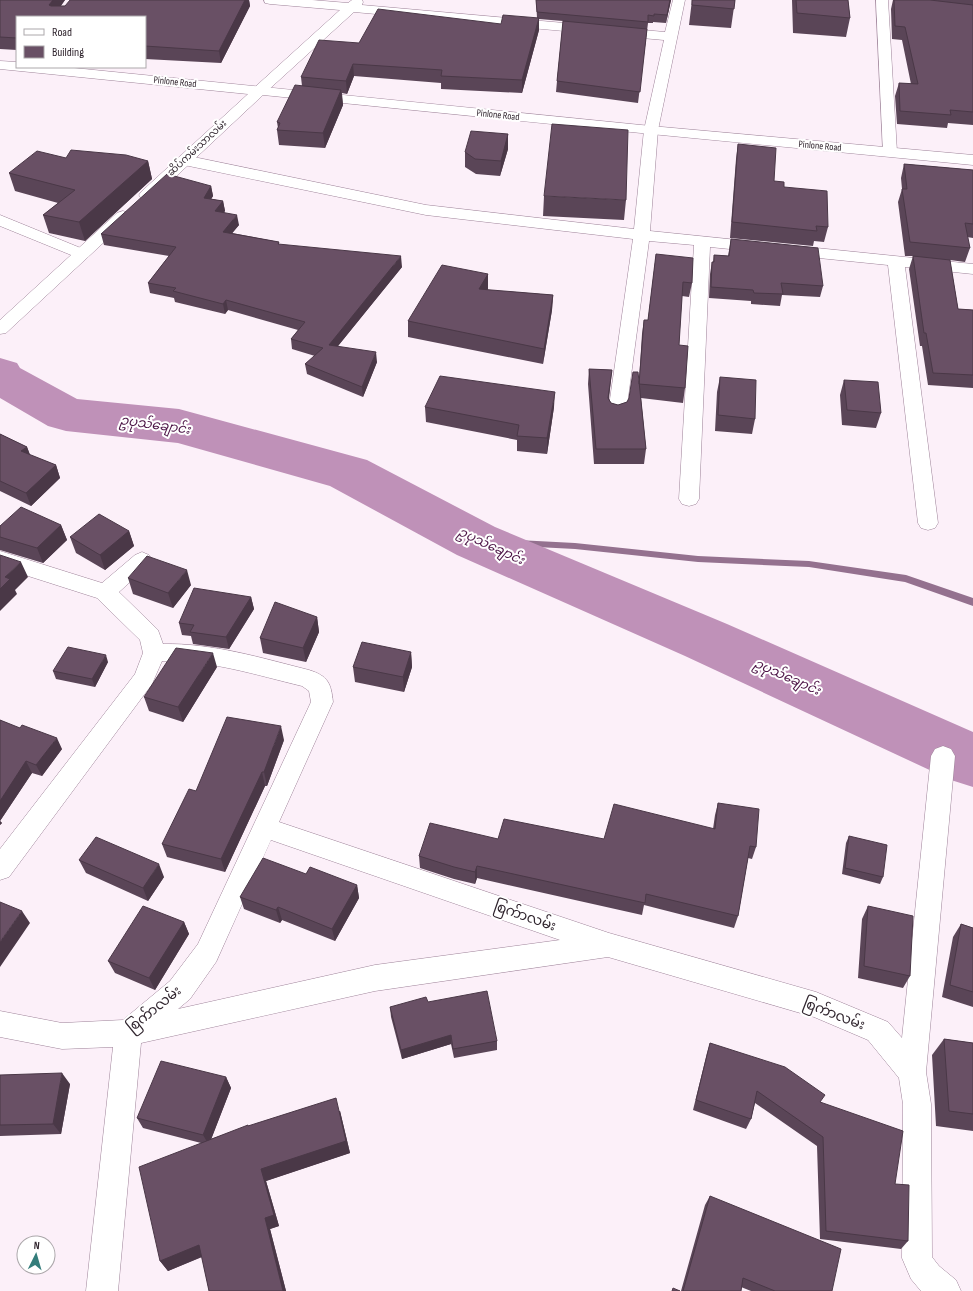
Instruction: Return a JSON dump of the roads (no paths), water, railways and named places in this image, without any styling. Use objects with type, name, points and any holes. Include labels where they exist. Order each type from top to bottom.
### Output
[{"type":"street","points":[[270,0],[355,4],[671,37]]},
{"type":"street","points":[[617,413],[642,235],[651,130],[679,0]]},
{"type":"street","points":[[890,152],[882,1],[897,3]]},
{"type":"street","name":"ဆိပ်ကမ်းသာလမ်း","points":[[0,329],[355,4]]},
{"type":"street","points":[[0,65],[16,66]]},
{"type":"street","name":"Pinlone Road","points":[[32,68],[651,130],[973,160]]},
{"type":"street","points":[[184,160],[426,210],[642,235],[973,269]]},
{"type":"street","points":[[0,220],[82,254]]},
{"type":"street","points":[[688,499],[702,241]]},
{"type":"street","points":[[896,261],[928,523]]},
{"type":"street","points":[[0,559],[105,592],[150,636],[154,653],[144,678],[0,869]]},
{"type":"street","points":[[105,592],[142,560]]},
{"type":"street","points":[[154,653],[174,652],[203,654],[309,679],[320,687],[322,702],[264,827]]},
{"type":"street","points":[[944,756],[912,1072],[917,1104],[918,1258],[920,1268],[927,1277],[945,1291]]},
{"type":"street","name":"စြက်ာလမ်း","points":[[0,1024],[62,1036],[128,1033],[180,990],[207,953],[264,827],[609,945],[823,1008],[878,1031],[912,1072]]},
{"type":"street","points":[[102,1291],[128,1033],[375,978],[609,945]]},
{"type":"waterway","name":"ဥပုသ်ချောင်း","points":[[0,374],[3,379],[66,414],[179,426],[348,473],[476,541],[706,640],[973,761]]},
{"type":"waterway","points":[[476,541],[575,546],[698,559],[809,564],[906,579],[973,602]]}]
